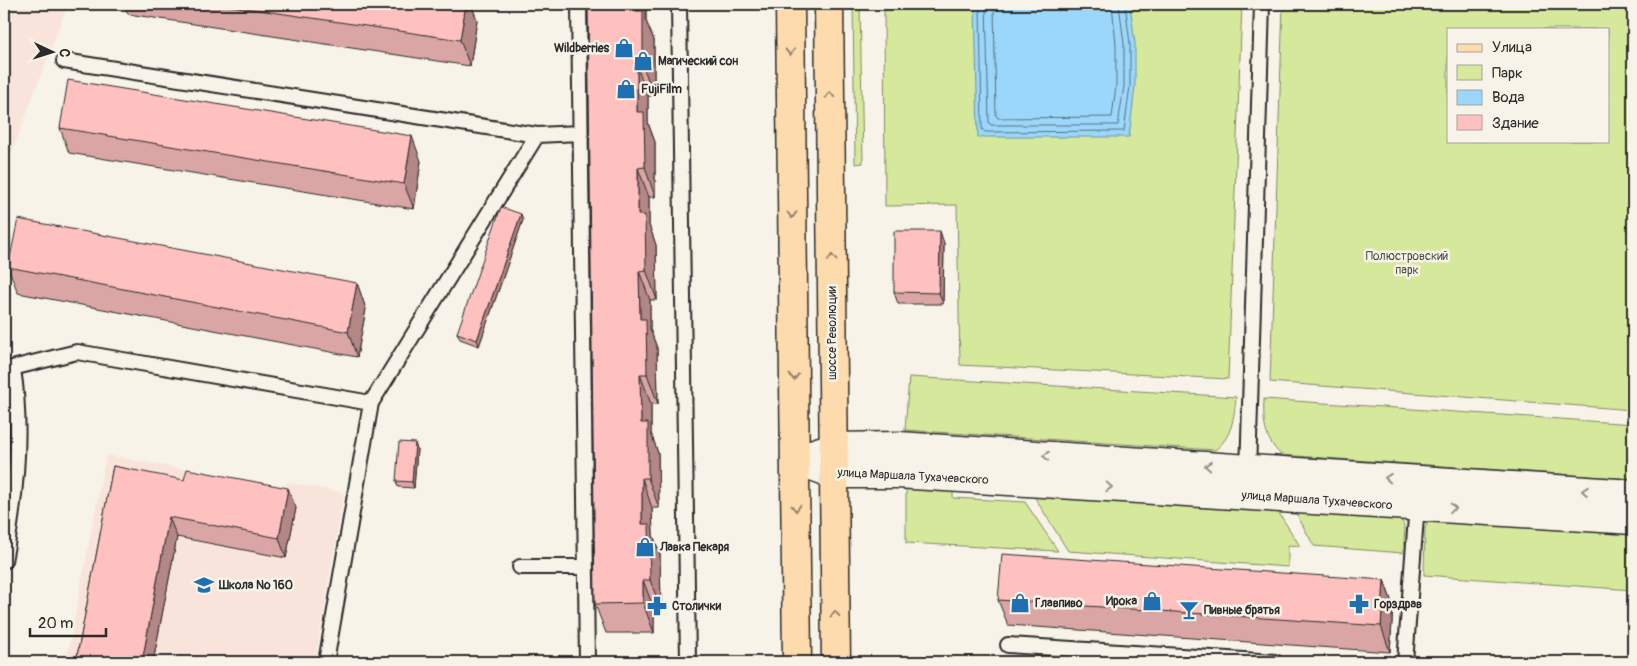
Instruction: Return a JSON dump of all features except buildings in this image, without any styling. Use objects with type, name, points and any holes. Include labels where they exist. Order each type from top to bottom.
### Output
[{"type":"main road","points":[[790,4],[797,662]]},
{"type":"main road","name":"шоссе Революции","points":[[829,4],[836,662]]},
{"type":"street","name":"улица Маршала Тухачевского","points":[[795,460],[833,447],[898,446],[1248,482],[1418,493],[1633,494]]},
{"type":"street","name":"улица Маршала Тухачевского","points":[[795,460],[834,474],[1248,482]]},
{"type":"street","name":"улица Маршала Тухачевского","points":[[1418,493],[1633,520]]},
{"type":"lane","points":[[578,4],[587,662]]},
{"type":"lane","points":[[679,4],[688,662]]},
{"type":"lane","points":[[1248,482],[1262,4]]},
{"type":"lane","points":[[64,61],[537,134],[580,133]]},
{"type":"lane","points":[[326,662],[371,403],[537,134]]},
{"type":"lane","points":[[4,561],[11,521],[18,444],[17,394],[8,369],[77,352],[371,403]]},
{"type":"lane","points":[[1404,662],[1418,493]]},
{"type":"lane","points":[[520,567],[586,567]]},
{"type":"lane","points":[[1008,644],[1275,662]]},
{"type":"shaded area","points":[[4,4],[68,4],[4,173]]},
{"type":"shaded area","name":"Школа № 160","points":[[106,455],[286,488],[287,482],[344,493],[315,662],[66,662]]},
{"type":"green space","points":[[853,4],[860,4],[863,163],[855,164]]},
{"type":"green space","points":[[884,4],[1242,4],[1228,379],[960,365],[957,205],[885,206]]},
{"type":"green space","name":"Полюстровский парк","points":[[1283,4],[1633,4],[1633,410],[1270,382]]},
{"type":"green space","points":[[909,377],[1236,397],[1229,433],[1215,450],[905,430]]},
{"type":"green space","points":[[1264,399],[1633,424],[1633,479],[1281,455],[1275,449],[1266,430]]},
{"type":"green space","points":[[906,486],[953,488],[953,498],[1025,502],[1058,551],[906,543]]},
{"type":"green space","points":[[1032,493],[1277,510],[1300,546],[1288,545],[1288,567],[1068,551]]},
{"type":"green space","points":[[1295,511],[1401,519],[1405,528],[1403,553],[1314,546]]},
{"type":"green space","points":[[1429,521],[1633,534],[1633,590],[1424,575],[1425,528]]},
{"type":"water","points":[[975,4],[1130,4],[1135,44],[1135,86],[1129,137],[978,137]]},
{"type":"place","name":"Wildberries","points":[[624,48]]},
{"type":"place","name":"Магический сон","points":[[643,61]]},
{"type":"place","name":"FujiFilm","points":[[626,89]]},
{"type":"place","name":"Лавка Пекаря","points":[[645,547]]},
{"type":"place","name":"Школа № 160","points":[[204,585]]},
{"type":"place","name":"Ирока","points":[[1152,601]]},
{"type":"place","name":"Главпиво","points":[[1020,603]]},
{"type":"place","name":"Горздрав","points":[[1359,604]]},
{"type":"place","name":"Столички","points":[[657,606]]},
{"type":"place","name":"Пивные братья","points":[[1189,610]]}]
